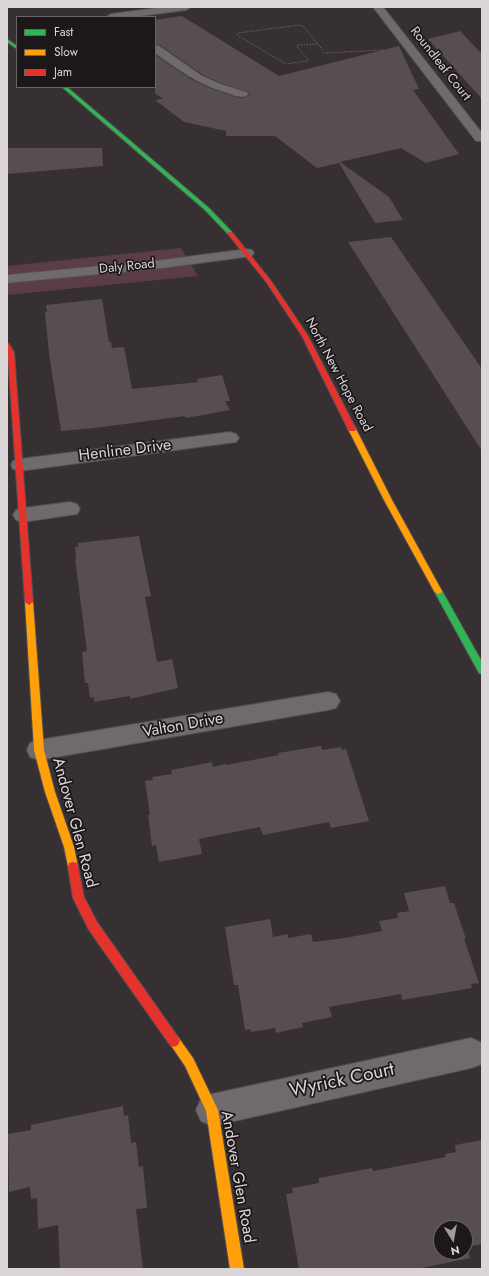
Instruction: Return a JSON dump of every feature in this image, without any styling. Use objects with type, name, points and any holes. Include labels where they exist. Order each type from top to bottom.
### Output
[{"type":"main road","points":[[7,40],[16,47]]},
{"type":"main road","name":"North New Hope Road","points":[[65,88],[188,192],[228,230],[269,282],[305,336],[388,500],[482,670]]},
{"type":"main road","name":"Andover Glen Road","points":[[7,345],[11,352],[20,465],[39,750],[50,792],[69,847],[78,898],[93,926],[189,1062],[212,1110],[238,1269]]},
{"type":"street","points":[[118,16],[186,7]]},
{"type":"street","name":"Roundleaf Court","points":[[378,7],[480,138]]},
{"type":"street","points":[[101,10],[110,16]]},
{"type":"street","points":[[156,49],[198,78],[216,86],[242,94]]},
{"type":"street","name":"Daly Road","points":[[7,280],[162,264],[247,253]]},
{"type":"street","name":"Henline Drive","points":[[20,465],[230,438]]},
{"type":"street","points":[[23,515],[70,509]]},
{"type":"street","name":"Valton Drive","points":[[39,750],[328,701]]},
{"type":"street","name":"Wyrick Court","points":[[212,1110],[471,1053]]},
{"type":"path","points":[[317,44],[298,45],[297,47],[308,59],[306,61],[286,64],[237,35],[238,33],[300,25],[303,26],[325,54],[384,50]]},
{"type":"shaded area","points":[[181,248],[198,276],[7,295],[7,266]]},
{"type":"building","points":[[182,16],[279,76],[399,46],[419,89],[413,90],[459,154],[426,163],[401,148],[340,162],[389,197],[403,220],[375,223],[339,163],[317,168],[275,136],[226,136],[226,131],[184,122],[155,100],[163,99],[155,93],[156,56],[189,78],[207,87],[239,98],[246,97],[250,94],[246,91],[221,83],[203,75],[160,45],[156,44],[156,20]]},
{"type":"building","points":[[460,31],[482,54],[482,99],[428,39]]},
{"type":"building","points":[[7,148],[102,148],[103,166],[7,174]]},
{"type":"building","points":[[391,237],[482,369],[482,451],[348,242]]},
{"type":"building","points":[[102,299],[109,342],[111,342],[112,348],[124,347],[132,389],[198,382],[197,379],[222,375],[230,401],[225,401],[230,410],[186,418],[185,416],[61,431],[49,354],[45,312],[47,312],[46,305]]},
{"type":"building","points":[[139,536],[151,596],[145,597],[157,662],[172,659],[178,688],[130,699],[130,696],[94,702],[94,697],[90,698],[88,683],[85,683],[82,652],[87,651],[75,559],[75,547],[78,547],[78,543]]},
{"type":"building","points":[[321,746],[322,750],[341,747],[342,750],[346,749],[369,821],[331,828],[329,822],[263,835],[260,827],[199,839],[202,854],[159,862],[156,845],[152,846],[148,815],[150,815],[145,781],[153,780],[152,777],[172,774],[171,770],[212,762],[213,767],[226,765],[279,755],[278,753]]},
{"type":"building","points":[[445,886],[450,903],[454,903],[479,983],[471,984],[472,988],[402,1000],[401,994],[329,1007],[332,1017],[302,1023],[303,1027],[276,1033],[275,1028],[251,1032],[250,1029],[245,1030],[238,985],[234,985],[225,927],[270,919],[273,937],[288,934],[288,938],[311,934],[313,942],[345,938],[382,931],[379,921],[398,918],[397,913],[409,911],[404,893]]},
{"type":"building","points":[[123,1106],[124,1116],[128,1115],[131,1143],[136,1142],[139,1167],[143,1166],[147,1208],[136,1209],[143,1269],[60,1269],[58,1225],[38,1229],[37,1198],[31,1199],[30,1187],[9,1192],[8,1134],[31,1130],[31,1125]]},
{"type":"building","points":[[482,1140],[482,1244],[473,1246],[473,1220],[433,1220],[433,1260],[460,1260],[417,1269],[299,1269],[286,1194],[293,1193],[292,1188],[319,1183],[319,1178],[372,1168],[373,1171],[446,1157],[445,1154],[456,1152],[455,1145]]},
{"type":"traffic: fast","points":[[7,40],[16,47]]},
{"type":"traffic: fast","points":[[65,88],[207,209],[230,233]]},
{"type":"traffic: fast","points":[[438,591],[482,670]]},
{"type":"traffic: slow","points":[[352,429],[388,500],[438,591]]},
{"type":"traffic: slow","points":[[29,602],[39,750],[50,792],[69,847],[73,867]]},
{"type":"traffic: slow","points":[[174,1041],[189,1062],[212,1110],[237,1269]]},
{"type":"traffic: jam","points":[[230,233],[269,282],[305,336],[352,429]]},
{"type":"traffic: jam","points":[[7,345],[11,352],[29,602]]},
{"type":"traffic: jam","points":[[73,867],[79,898],[93,926],[174,1041]]}]
